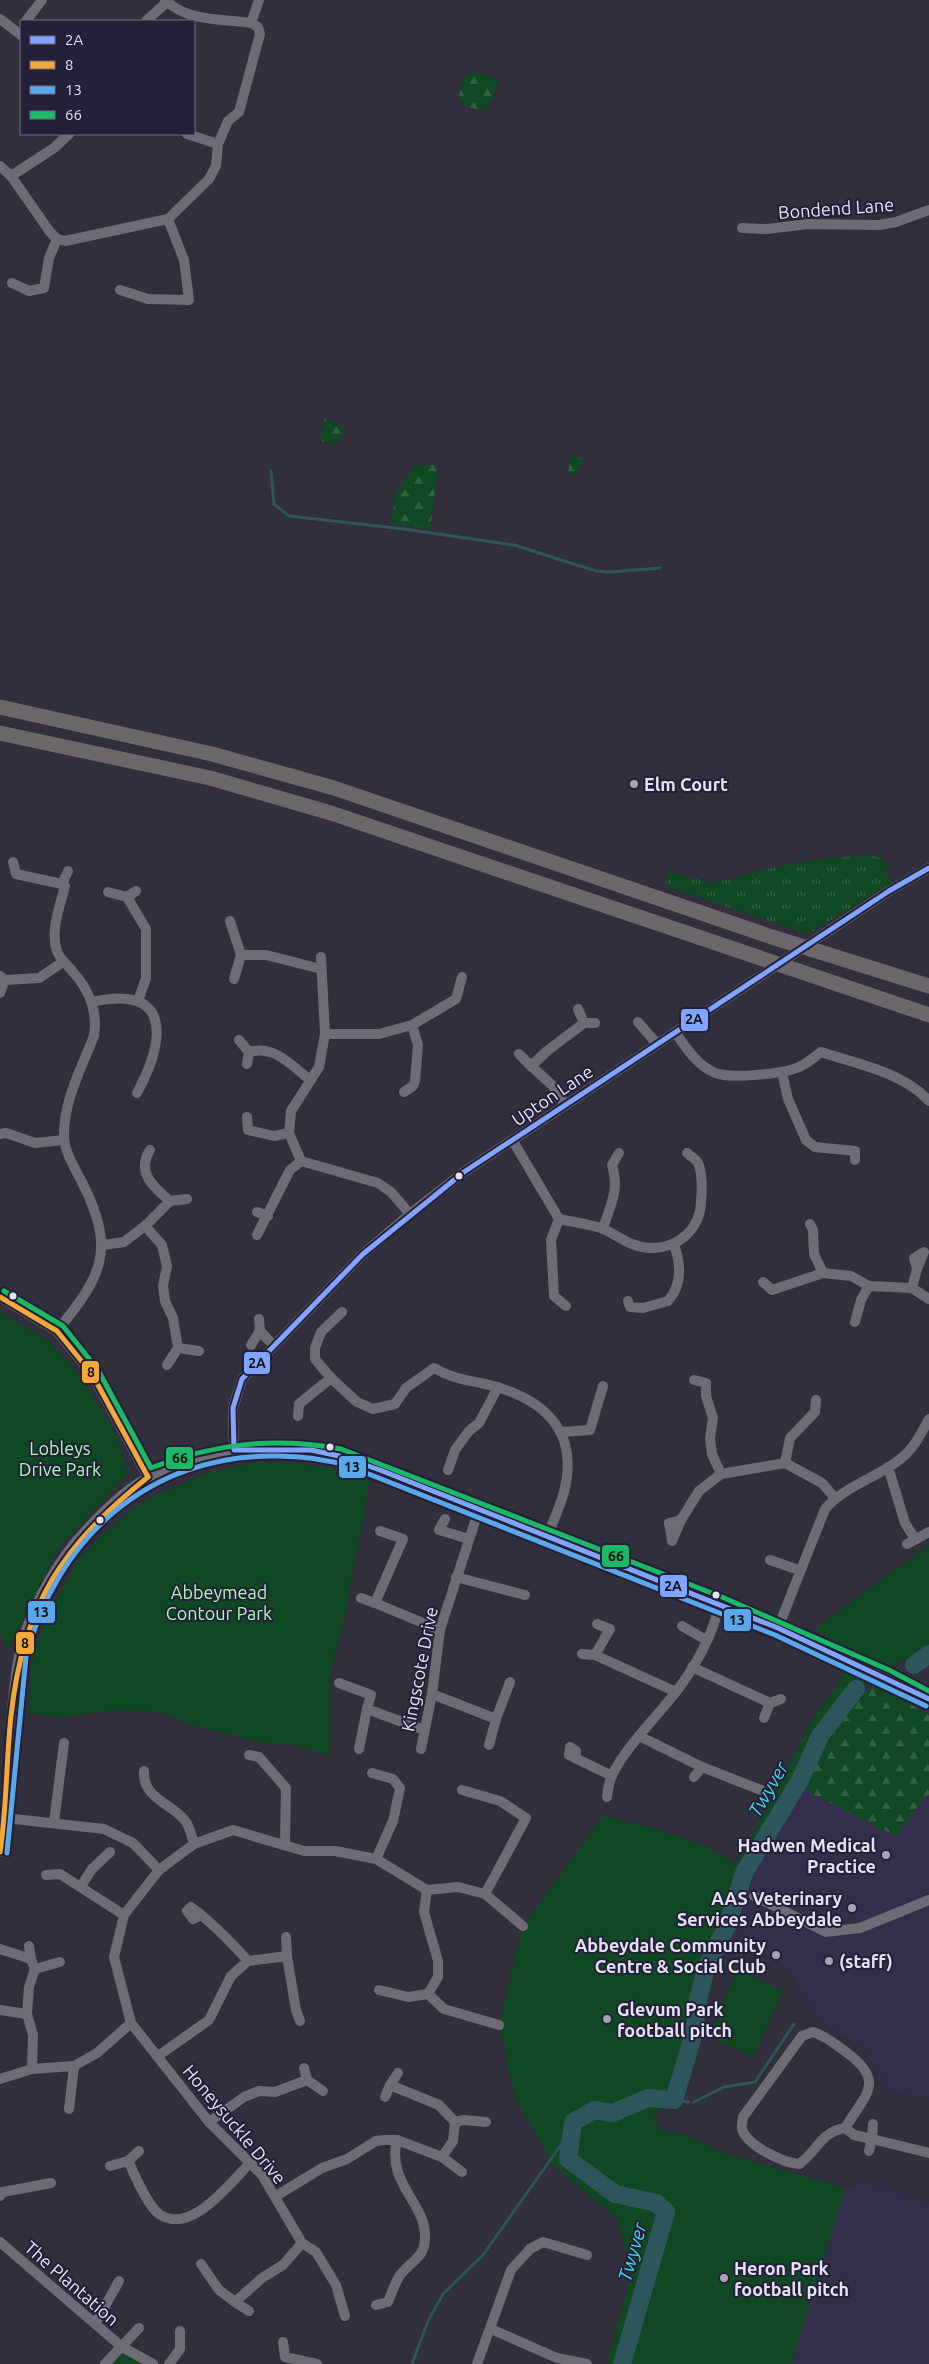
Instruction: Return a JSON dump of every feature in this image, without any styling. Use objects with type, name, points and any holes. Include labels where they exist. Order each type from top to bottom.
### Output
[{"type":"highway","points":[[0,707],[212,754],[334,788],[772,937],[929,986]]},
{"type":"highway","points":[[0,733],[210,778],[331,813],[929,1015]]},
{"type":"street","points":[[27,20],[42,0]]},
{"type":"street","points":[[251,23],[259,0]]},
{"type":"street","points":[[0,166],[11,176],[50,232],[57,239],[65,241],[168,219],[209,179],[216,166],[218,144],[228,121],[239,112],[260,30],[251,23],[198,17],[178,10],[166,1],[147,20]]},
{"type":"street","points":[[0,19],[20,32]]},
{"type":"street","points":[[11,176],[54,148],[68,135]]},
{"type":"street","points":[[190,135],[218,144]]},
{"type":"street","name":"Bondend Lane","points":[[742,228],[767,228],[808,224],[879,225],[896,222],[929,210]]},
{"type":"street","points":[[120,290],[148,300],[189,300],[184,260],[168,219]]},
{"type":"street","points":[[12,283],[29,291],[44,288],[49,258],[57,239]]},
{"type":"street","points":[[12,862],[16,874],[13,885]]},
{"type":"street","name":"Upton Lane","points":[[234,1450],[233,1408],[242,1379],[351,1266],[410,1214],[464,1172],[893,889],[929,868]]},
{"type":"street","points":[[62,884],[68,871]]},
{"type":"street","points":[[16,874],[65,886],[54,933],[57,951],[63,962],[86,988],[92,1002],[96,1024],[94,1036],[66,1108],[64,1140],[70,1158],[93,1204],[103,1245],[95,1277],[80,1303],[57,1332]]},
{"type":"street","points":[[112,895],[132,894],[146,929],[146,978],[138,1001]]},
{"type":"street","points":[[230,921],[241,955],[234,979]]},
{"type":"street","points":[[241,955],[266,955],[322,969]]},
{"type":"street","points":[[301,1161],[289,1133],[291,1111],[319,1067],[326,1034],[321,957]]},
{"type":"street","points":[[0,993],[2,978],[39,978],[63,962]]},
{"type":"street","points":[[326,1034],[379,1034],[412,1026],[456,999],[462,977]]},
{"type":"street","points":[[92,1002],[110,998],[138,1001],[150,1009],[158,1025],[156,1045],[137,1093]]},
{"type":"street","points":[[456,999],[466,1005]]},
{"type":"street","points":[[578,1009],[584,1023]]},
{"type":"street","points":[[638,1022],[657,1044]]},
{"type":"street","points":[[532,1066],[547,1051],[584,1023],[595,1023]]},
{"type":"street","points":[[404,1092],[413,1086],[415,1081],[418,1045],[412,1026]]},
{"type":"street","points":[[675,1032],[695,1060],[716,1073],[737,1075],[782,1072],[800,1067],[821,1052],[902,1079],[920,1091],[929,1101]]},
{"type":"street","points":[[239,1040],[249,1052],[247,1064]]},
{"type":"street","points":[[249,1052],[260,1049],[277,1053],[310,1080]]},
{"type":"street","points":[[519,1054],[552,1085],[566,1105]]},
{"type":"street","points":[[782,1072],[784,1089],[803,1143],[815,1147],[855,1152]]},
{"type":"street","points":[[144,1079],[154,1085]]},
{"type":"street","points":[[247,1117],[245,1129],[274,1136],[289,1133]]},
{"type":"street","points":[[0,1134],[6,1133],[35,1143],[64,1140]]},
{"type":"street","points":[[513,1141],[559,1219],[603,1228],[631,1244],[642,1247],[674,1245],[692,1230],[699,1217],[702,1182],[700,1159],[687,1153]]},
{"type":"street","points":[[603,1228],[617,1180],[607,1166],[620,1153]]},
{"type":"street","points":[[148,1154],[147,1175],[151,1186],[170,1201]]},
{"type":"street","points":[[301,1161],[378,1183],[391,1192],[410,1214]]},
{"type":"street","points":[[257,1235],[290,1170],[301,1161]]},
{"type":"street","points":[[103,1245],[124,1242],[145,1226],[170,1201],[187,1198]]},
{"type":"street","points":[[257,1212],[268,1216]]},
{"type":"street","points":[[559,1219],[551,1240],[549,1298],[566,1306]]},
{"type":"street","points":[[145,1226],[162,1245],[167,1266],[163,1286],[166,1301],[173,1318],[178,1348],[167,1365]]},
{"type":"street","points":[[814,1228],[814,1254],[823,1273]]},
{"type":"street","points":[[628,1301],[630,1307],[643,1308],[668,1301],[677,1286],[680,1270],[674,1245]]},
{"type":"street","points":[[912,1288],[917,1269]]},
{"type":"street","points":[[763,1282],[772,1290],[823,1273],[851,1276],[869,1286],[912,1288],[929,1300]]},
{"type":"street","points":[[855,1322],[861,1300],[869,1286]]},
{"type":"street","points":[[0,1297],[57,1332],[92,1374],[148,1477]]},
{"type":"street","points":[[342,1312],[321,1332],[316,1341],[316,1359],[331,1378],[357,1402],[373,1409],[395,1404],[406,1388],[434,1368],[450,1377],[498,1387],[524,1396],[544,1410],[562,1432],[567,1461],[564,1491],[548,1536]]},
{"type":"street","points":[[251,1345],[260,1331],[259,1319]]},
{"type":"street","points":[[260,1331],[273,1345]]},
{"type":"street","points":[[178,1348],[200,1351]]},
{"type":"street","points":[[298,1416],[299,1404],[331,1378]]},
{"type":"street","points":[[694,1380],[706,1383],[706,1396],[713,1418],[710,1438],[712,1454],[721,1474]]},
{"type":"street","points":[[562,1432],[590,1430],[603,1386]]},
{"type":"street","points":[[448,1470],[455,1450],[468,1431],[479,1423],[498,1387]]},
{"type":"street","points":[[785,1463],[790,1438],[815,1412],[816,1400]]},
{"type":"street","points":[[778,1628],[799,1570],[825,1509],[834,1498],[888,1467],[908,1452],[929,1419]]},
{"type":"street","points":[[0,1852],[5,1818],[4,1760],[20,1656],[25,1636],[49,1580],[64,1556],[90,1526],[148,1477],[183,1463],[234,1450],[301,1450],[339,1456],[720,1604],[886,1677],[929,1699]]},
{"type":"street","points":[[672,1540],[681,1520],[699,1491],[721,1474],[785,1463],[822,1483],[834,1498]]},
{"type":"street","points":[[888,1467],[911,1541],[929,1532]]},
{"type":"street","name":"Kingscote Drive","points":[[421,1749],[432,1694],[440,1630],[479,1509]]},
{"type":"street","points":[[446,1519],[439,1530],[469,1539]]},
{"type":"street","points":[[376,1603],[403,1539],[380,1531]]},
{"type":"street","points":[[770,1560],[799,1570]]},
{"type":"street","points":[[456,1577],[525,1595]]},
{"type":"street","points":[[361,1598],[440,1630]]},
{"type":"street","points":[[607,1797],[612,1776],[639,1736],[676,1692],[692,1668],[718,1614],[720,1604]]},
{"type":"street","points":[[595,1655],[610,1629],[597,1624]]},
{"type":"street","points":[[688,1625],[706,1640]]},
{"type":"street","points":[[582,1654],[595,1655],[676,1692]]},
{"type":"street","points":[[692,1668],[770,1703],[781,1699]]},
{"type":"street","points":[[489,1745],[496,1719],[510,1682]]},
{"type":"street","points":[[339,1683],[371,1695],[359,1749]]},
{"type":"street","points":[[432,1694],[496,1719]]},
{"type":"street","points":[[764,1718],[770,1703]]},
{"type":"street","points":[[367,1709],[424,1730]]},
{"type":"street","points":[[639,1736],[702,1767],[743,1779],[761,1790]]},
{"type":"street","points":[[54,1822],[64,1743]]},
{"type":"street","points":[[570,1747],[568,1755],[612,1776]]},
{"type":"street","points":[[249,1755],[259,1757],[287,1786],[285,1845]]},
{"type":"street","points":[[694,1777],[702,1767]]},
{"type":"street","points":[[144,1771],[146,1786],[163,1804],[186,1821],[194,1844]]},
{"type":"street","points":[[372,1773],[393,1779],[400,1788]]},
{"type":"street","points":[[400,1788],[411,1784]]},
{"type":"street","points":[[400,1788],[392,1821],[376,1859],[427,1890],[458,1887],[485,1894],[523,1926]]},
{"type":"street","points":[[462,1790],[500,1800],[530,1816],[485,1894]]},
{"type":"street","points":[[5,1818],[104,1829],[133,1843],[159,1870]]},
{"type":"street","name":"Honeysuckle Drive","points":[[345,2316],[336,2285],[316,2252],[302,2243],[276,2196],[251,2162],[208,2122],[132,2023],[114,1957],[124,1915],[159,1870],[194,1844],[233,1830],[304,1851],[335,1851],[376,1859]]},
{"type":"street","points":[[81,1886],[92,1869],[110,1852]]},
{"type":"street","points":[[46,1875],[61,1870],[96,1899],[124,1915]]},
{"type":"street","points":[[427,1890],[424,1912],[438,1960],[438,1977],[428,1994]]},
{"type":"street","points":[[754,1896],[826,1932],[860,1928],[929,1900]]},
{"type":"street","points":[[191,1907],[217,1926],[248,1961]]},
{"type":"street","points":[[286,1937],[287,1956],[296,2010],[300,2021]]},
{"type":"street","points":[[29,1946],[35,1969],[29,1986],[27,2014],[33,2035],[32,2070]]},
{"type":"street","points":[[0,1949],[31,1959]]},
{"type":"street","points":[[158,2056],[209,2020],[231,1976],[248,1961],[287,1956]]},
{"type":"street","points":[[35,1969],[60,1962]]},
{"type":"street","points":[[379,1990],[408,1997],[428,1994]]},
{"type":"street","points":[[428,1994],[444,2009],[499,2025]]},
{"type":"street","points":[[0,2010],[27,2014]]},
{"type":"street","points":[[0,2079],[32,2070],[74,2066],[97,2053],[132,2023]]},
{"type":"street","points":[[845,2128],[868,2091],[870,2077],[863,2065],[822,2035],[813,2032],[802,2036],[755,2099],[743,2118],[742,2128],[748,2140],[786,2163],[799,2164],[808,2158],[825,2136],[835,2130],[845,2128],[854,2135],[929,2153]]},
{"type":"street","points":[[69,2109],[68,2096],[74,2066]]},
{"type":"street","points":[[304,2068],[306,2080],[323,2091]]},
{"type":"street","points":[[384,2097],[398,2073]]},
{"type":"street","points":[[208,2122],[244,2097],[259,2091],[275,2092],[306,2080]]},
{"type":"street","points":[[390,2085],[439,2105],[455,2122],[453,2141],[442,2157]]},
{"type":"street","points":[[455,2122],[464,2120],[486,2122]]},
{"type":"street","points":[[869,2151],[873,2124]]},
{"type":"street","points":[[376,2305],[388,2302],[401,2274],[420,2257],[426,2236],[420,2217],[399,2178],[395,2155],[397,2140]]},
{"type":"street","points":[[276,2196],[322,2168],[346,2159],[376,2141],[397,2140],[442,2157],[462,2172]]},
{"type":"street","points":[[110,2166],[128,2161],[139,2152]]},
{"type":"street","points":[[128,2161],[140,2186],[158,2213],[172,2220],[186,2219],[203,2209],[251,2162]]},
{"type":"street","points":[[0,2196],[4,2192],[51,2183]]},
{"type":"street","name":"The Plantation","points":[[0,2242],[122,2347],[153,2364]]},
{"type":"street","points":[[477,2364],[511,2270],[530,2249],[543,2242],[586,2255]]},
{"type":"street","points":[[235,2302],[262,2278],[283,2265],[302,2243]]},
{"type":"street","points":[[201,2264],[219,2290],[248,2310]]},
{"type":"street","points":[[95,2324],[115,2298],[119,2282]]},
{"type":"street","points":[[122,2347],[138,2328]]},
{"type":"street","points":[[491,2329],[557,2358],[585,2361]]},
{"type":"street","points":[[169,2364],[180,2348],[180,2331]]},
{"type":"street","points":[[283,2342],[285,2357],[317,2364]]},
{"type":"street","name":"The Plantation","points":[[105,2364],[122,2347]]},
{"type":"shaded area","points":[[886,1677],[929,1699],[929,2099],[882,2089],[881,2074],[862,2048],[822,2022],[798,1991],[797,1977],[727,1926],[744,1873],[800,1780],[820,1736],[856,1689]]},
{"type":"shaded area","points":[[860,2181],[929,2202],[929,2364],[791,2364],[845,2188],[853,2187]]},
{"type":"green space","points":[[480,73],[498,79],[492,100],[484,111],[465,106],[459,95],[466,74]]},
{"type":"green space","points":[[325,418],[345,430],[334,446],[320,440]]},
{"type":"green space","points":[[571,455],[583,459],[576,475],[568,473]]},
{"type":"green space","points":[[415,465],[436,465],[438,469],[430,530],[391,524],[396,492]]},
{"type":"green space","points":[[871,855],[881,858],[890,866],[884,870],[891,883],[808,934],[666,886],[668,872],[713,883],[775,867],[819,859]]},
{"type":"green space","name":"Lobleys Drive Park","points":[[0,1312],[46,1339],[78,1372],[114,1430],[128,1473],[57,1550],[8,1650],[0,1633]]},
{"type":"green space","name":"Abbeymead Contour Park","points":[[256,1462],[314,1466],[370,1479],[345,1615],[329,1678],[329,1756],[296,1745],[263,1743],[198,1727],[159,1712],[121,1710],[62,1717],[28,1713],[33,1654],[42,1627],[76,1563],[100,1537],[140,1503],[204,1474]]},
{"type":"green space","points":[[929,1545],[929,1650],[890,1667],[845,1648],[815,1629]]},
{"type":"green space","points":[[852,1661],[886,1677],[856,1689],[820,1736],[800,1780],[744,1873],[727,1926],[706,1968],[678,2100],[654,2112],[658,2129],[694,2138],[721,2152],[845,2188],[791,2364],[607,2364],[632,2271],[617,2218],[553,2165],[515,2096],[499,2025],[523,1926],[603,1816],[690,1840],[737,1864],[813,1718],[832,1694]]},
{"type":"green space","points":[[878,1685],[929,1715],[929,1795],[925,1796],[896,1836],[801,1788],[823,1739],[859,1693]]},
{"type":"green space","points":[[737,1970],[783,1991],[753,2057],[709,2037]]},
{"type":"green space","points":[[122,2347],[153,2364],[105,2364]]},
{"type":"waterway","points":[[271,471],[274,504],[289,516],[404,529],[514,545],[596,571],[610,572],[660,568]]},
{"type":"waterway","name":"Twyver","points":[[914,1665],[929,1654]]},
{"type":"waterway","name":"Twyver","points":[[622,2364],[666,2212],[656,2203],[615,2194],[568,2159],[573,2122],[594,2110],[613,2113],[648,2098],[674,2100],[694,2033],[698,2000],[706,1968],[727,1926],[744,1873],[800,1780],[820,1736],[856,1689]]},
{"type":"waterway","points":[[694,2102],[724,2087],[755,2082],[794,2024]]},
{"type":"waterway","points":[[674,2100],[689,2102]]},
{"type":"waterway","name":"Twyver","points":[[412,2364],[428,2321],[443,2294],[483,2255],[563,2142],[573,2122]]},
{"type":"transit line","name":"2A","points":[[929,868],[889,891],[464,1172],[363,1254],[242,1379],[233,1408],[234,1450],[311,1450],[339,1456],[380,1470],[778,1628],[929,1699]]},
{"type":"transit line","name":"66","points":[[4,1291],[63,1326],[98,1370],[151,1468],[198,1453],[245,1445],[292,1443],[341,1449],[722,1597],[889,1670],[929,1691]]},
{"type":"transit line","name":"8","points":[[0,1297],[57,1331],[92,1374],[148,1477]]},
{"type":"transit line","name":"13","points":[[7,1853],[26,1657],[40,1614],[60,1575],[85,1541],[115,1511],[149,1487],[188,1470],[230,1459],[276,1456],[295,1457],[323,1460],[351,1467],[775,1635],[926,1706]]},
{"type":"transit line","name":"8","points":[[0,1852],[9,1733],[17,1676],[25,1641],[37,1609],[52,1580],[70,1553],[118,1502],[148,1477]]},
{"type":"place","name":"Elm Court","points":[[634,784]]},
{"type":"place","name":"Hadwen Medical Practice","points":[[886,1855]]},
{"type":"place","name":"AAS Veterinary Services Abbeydale","points":[[852,1908]]},
{"type":"place","name":"Abbeydale Community Centre & Social Club","points":[[776,1955]]},
{"type":"place","name":"(staff)","points":[[829,1961]]},
{"type":"place","name":"Glevum Park football pitch","points":[[607,2019]]},
{"type":"place","name":"Heron Park football pitch","points":[[724,2278]]}]
